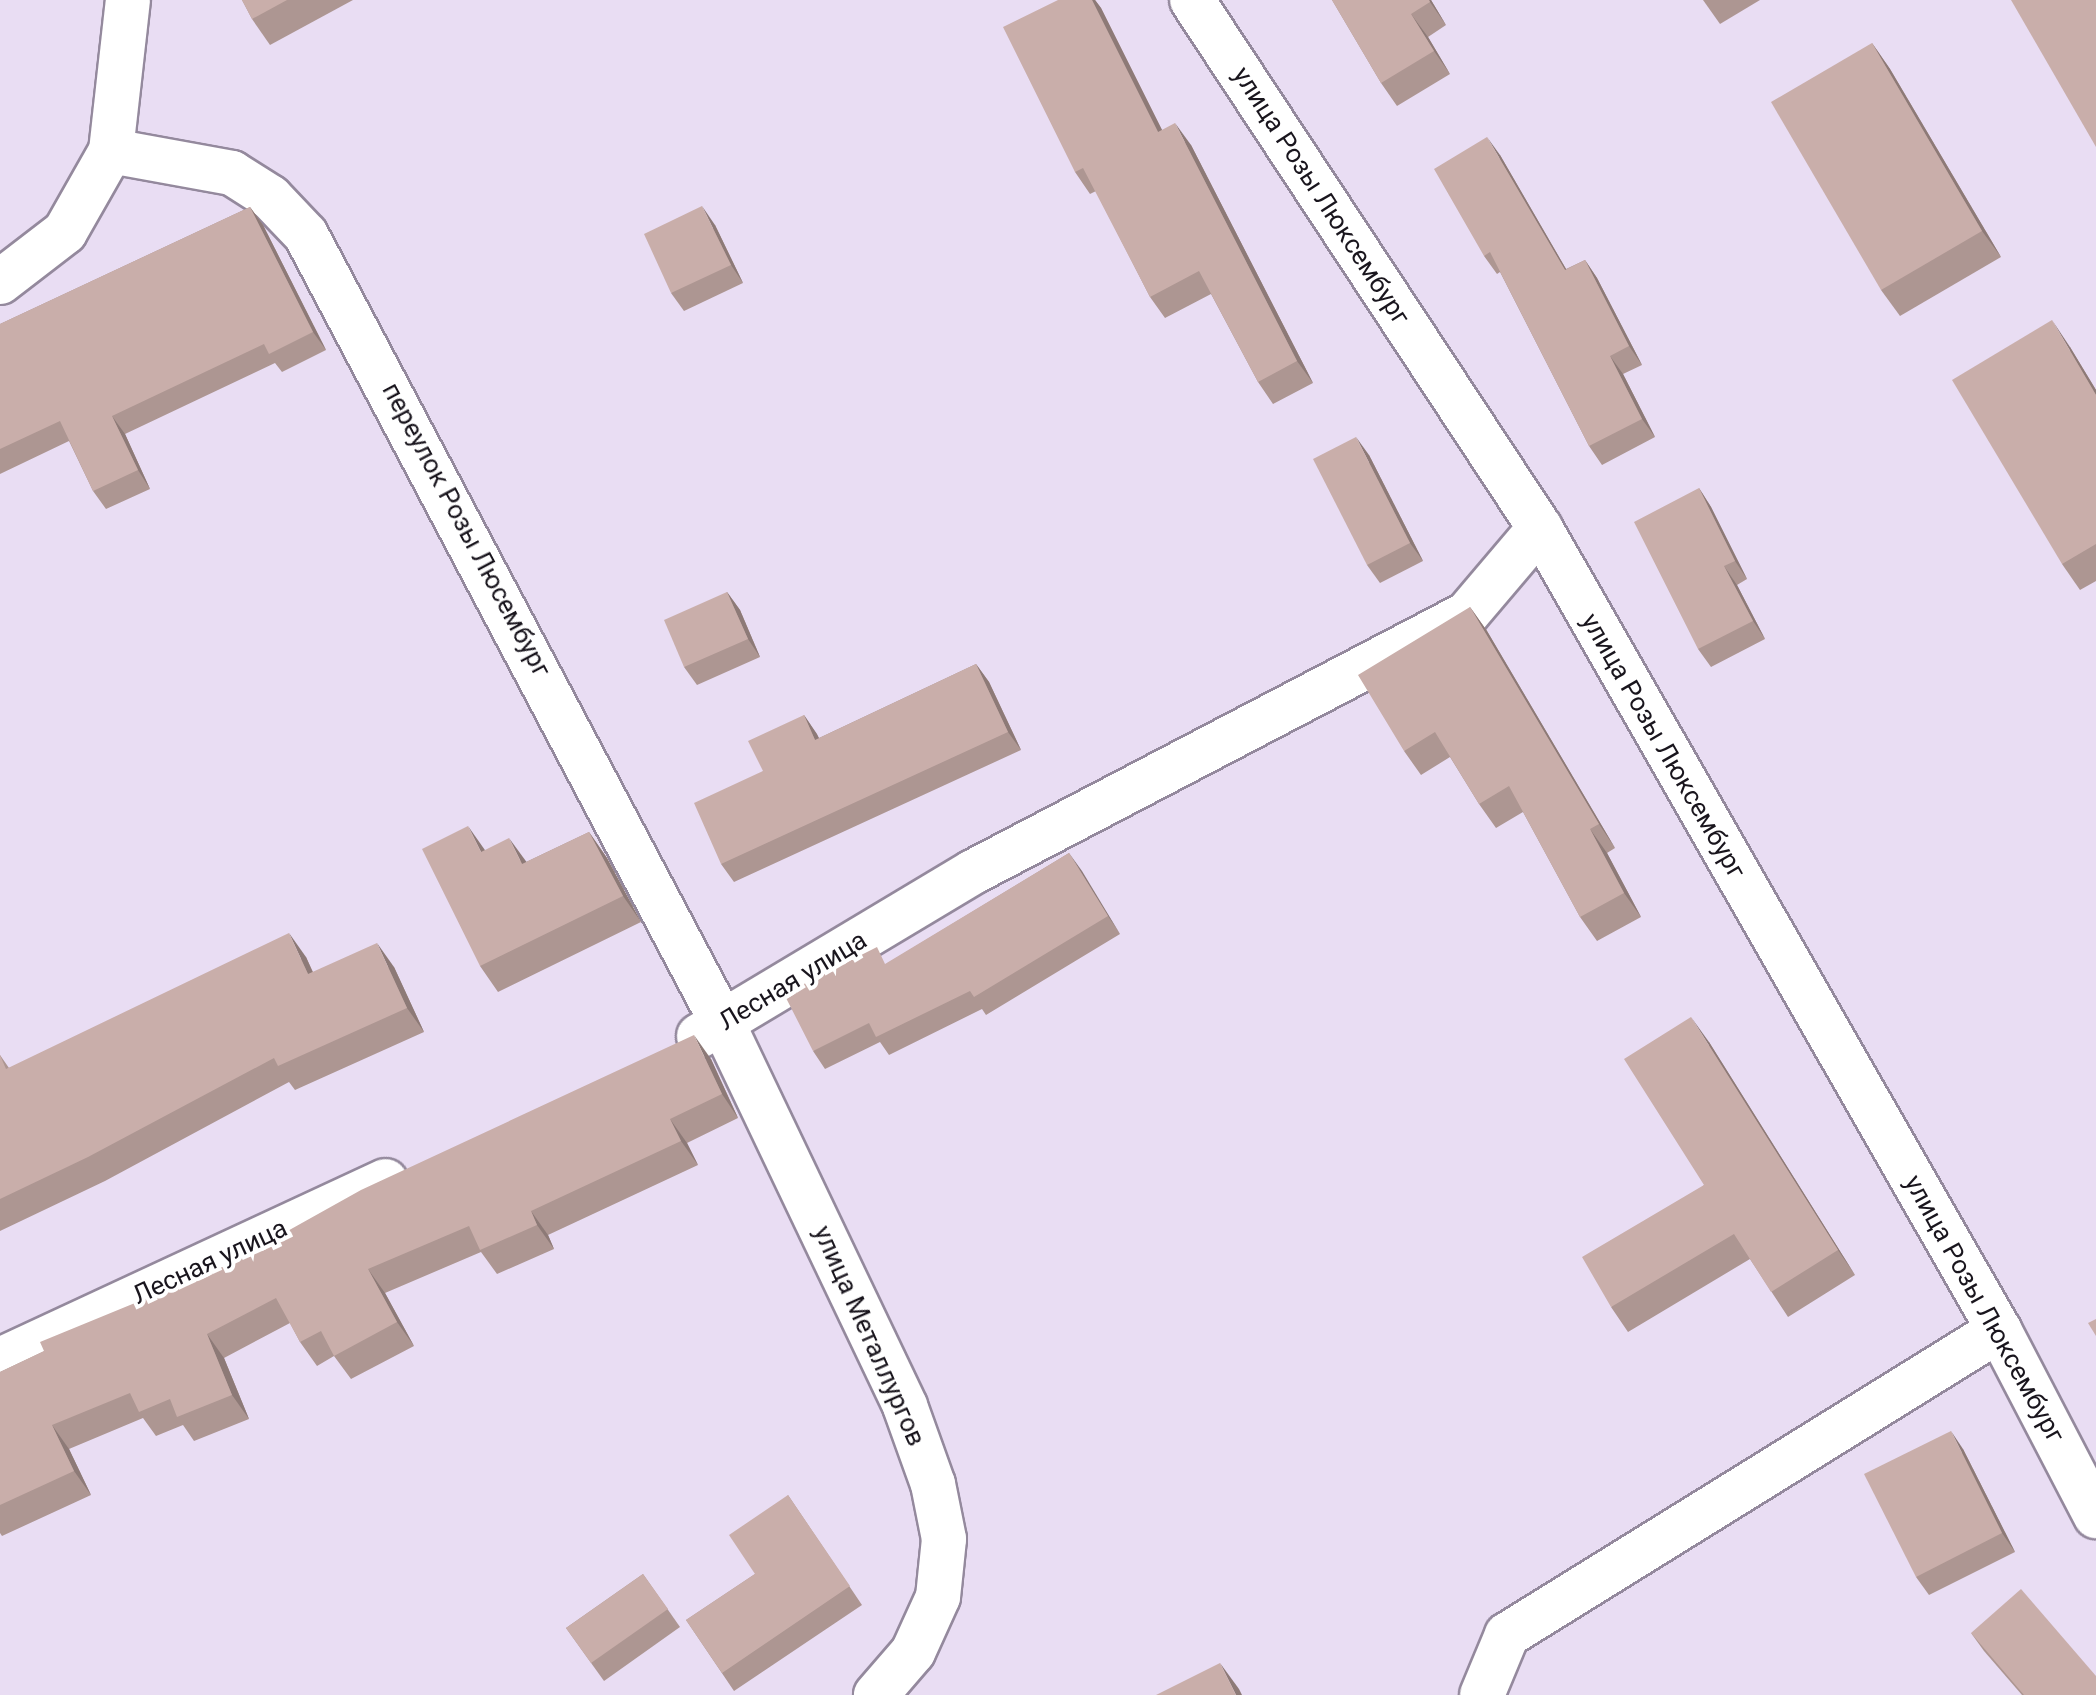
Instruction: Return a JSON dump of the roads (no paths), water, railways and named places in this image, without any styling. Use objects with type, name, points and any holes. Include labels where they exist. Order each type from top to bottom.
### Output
[{"type":"street","points":[[0,282],[65,232],[111,151],[128,0]]},
{"type":"street","name":"улица Розы Люксембург","points":[[1192,0],[1540,528],[1999,1330],[2096,1516]]},
{"type":"street","name":"переулок Розы Люсембург","points":[[111,151],[232,173],[270,197],[306,235],[723,1024]]},
{"type":"street","name":"Лесная улица","points":[[666,1051],[723,1024],[973,872],[1467,614],[1540,528]]},
{"type":"street","name":"улица Металлургов","points":[[723,1024],[905,1406],[933,1484],[944,1539],[938,1597],[913,1652],[876,1695]]},
{"type":"street","name":"Лесная улица","points":[[0,1360],[420,1165]]},
{"type":"street","points":[[1482,1695],[1507,1635],[1999,1330]]}]
